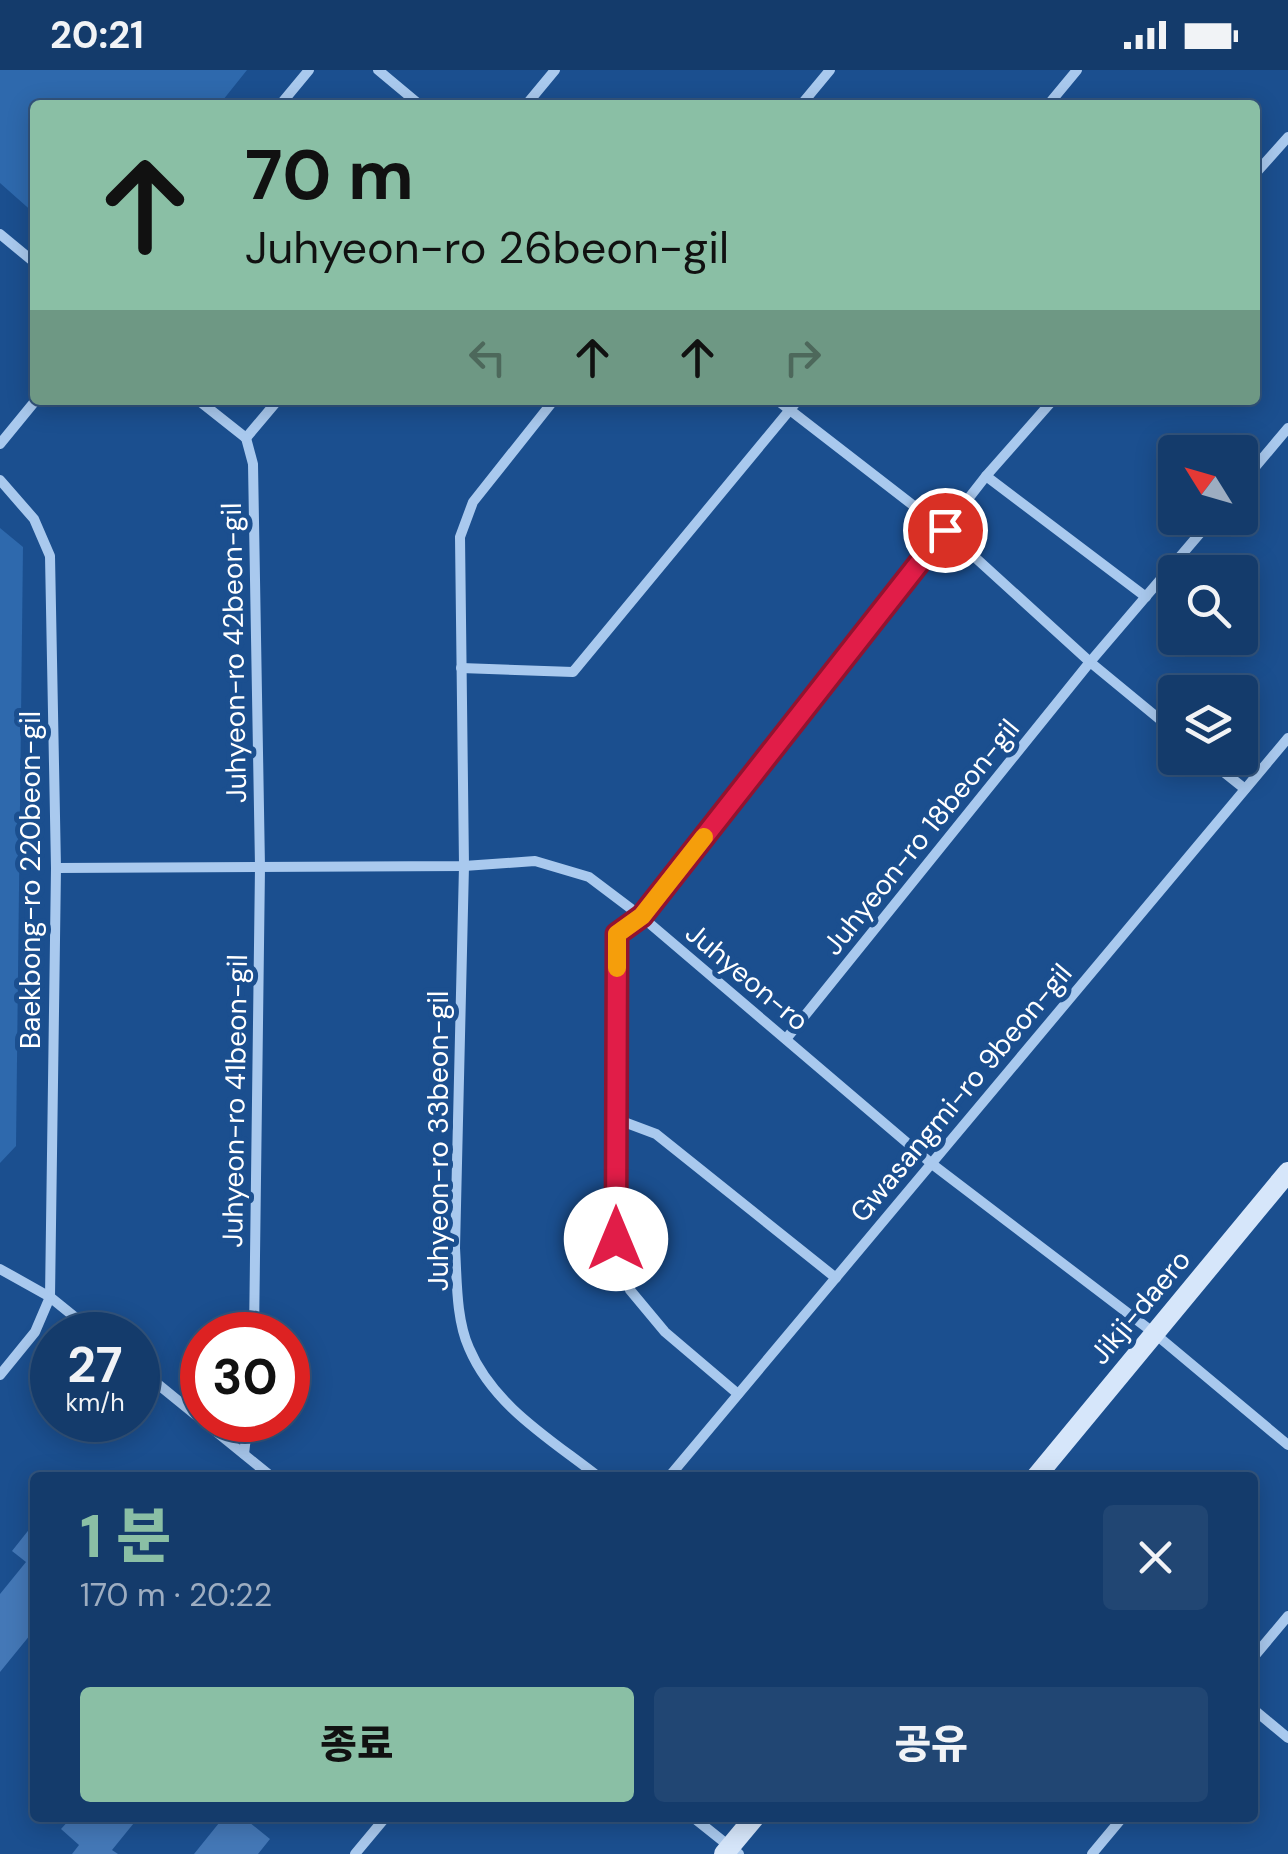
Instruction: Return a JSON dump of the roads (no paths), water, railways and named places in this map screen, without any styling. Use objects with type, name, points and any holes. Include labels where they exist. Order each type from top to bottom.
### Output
[{"type":"street","points":[[284,100],[309,70]]},
{"type":"street","points":[[378,70],[414,100]]},
{"type":"street","points":[[530,100],[555,70]]},
{"type":"street","points":[[805,100],[830,70]]},
{"type":"street","points":[[1052,100],[1077,70]]},
{"type":"street","points":[[1260,168],[1288,136]]},
{"type":"street","points":[[0,234],[30,259]]},
{"type":"street","points":[[0,444],[32,405]]},
{"type":"street","points":[[204,405],[246,438],[274,405]]},
{"type":"street","name":"Juhyeon-ro 33beon-gil","points":[[550,405],[474,502],[460,537],[464,866],[455,1248],[467,1345],[490,1389],[593,1472]]},
{"type":"street","points":[[783,405],[945,530],[1090,662],[1158,718]]},
{"type":"street","points":[[461,668],[574,672],[794,405]]},
{"type":"street","points":[[738,1394],[664,1332],[630,1290],[616,1239],[617,934],[642,916],[986,476],[1050,405]]},
{"type":"street","points":[[1258,464],[1288,428]]},
{"type":"street","name":"Juhyeon-ro 42beon-gil","points":[[246,438],[252,464],[260,867]]},
{"type":"street","points":[[986,476],[1146,598]]},
{"type":"street","name":"Baekbong-ro 220beon-gil","points":[[0,480],[34,518],[50,556],[56,868],[50,1297]]},
{"type":"street","name":"Juhyeon-ro 18beon-gil","points":[[786,1039],[1090,662],[1199,535]]},
{"type":"street","name":"Gwasangmi-ro 9beon-gil","points":[[673,1472],[1288,738]]},
{"type":"street","points":[[1227,775],[1245,790]]},
{"type":"street","name":"Juhyeon-ro","points":[[56,868],[464,866],[535,861],[589,877],[642,916],[932,1164],[1154,1333],[1288,1445]]},
{"type":"street","name":"Juhyeon-ro 41beon-gil","points":[[254,1312],[260,867]]},
{"type":"street","points":[[616,1119],[656,1134],[836,1278]]},
{"type":"street","name":"Jikji-daero","points":[[1040,1472],[1288,1172]]},
{"type":"street","points":[[0,1270],[50,1297],[69,1312]]},
{"type":"street","points":[[0,1375],[36,1332],[50,1297]]},
{"type":"street","points":[[160,1386],[266,1472]]},
{"type":"street","points":[[244,1454],[245,1442]]},
{"type":"street","points":[[1258,1652],[1288,1616]]},
{"type":"street","points":[[1258,1713],[1288,1738]]},
{"type":"street","points":[[356,1854],[383,1822]]},
{"type":"street","points":[[698,1822],[731,1852],[751,1822]]},
{"type":"street","points":[[1092,1854],[1119,1822]]}]
